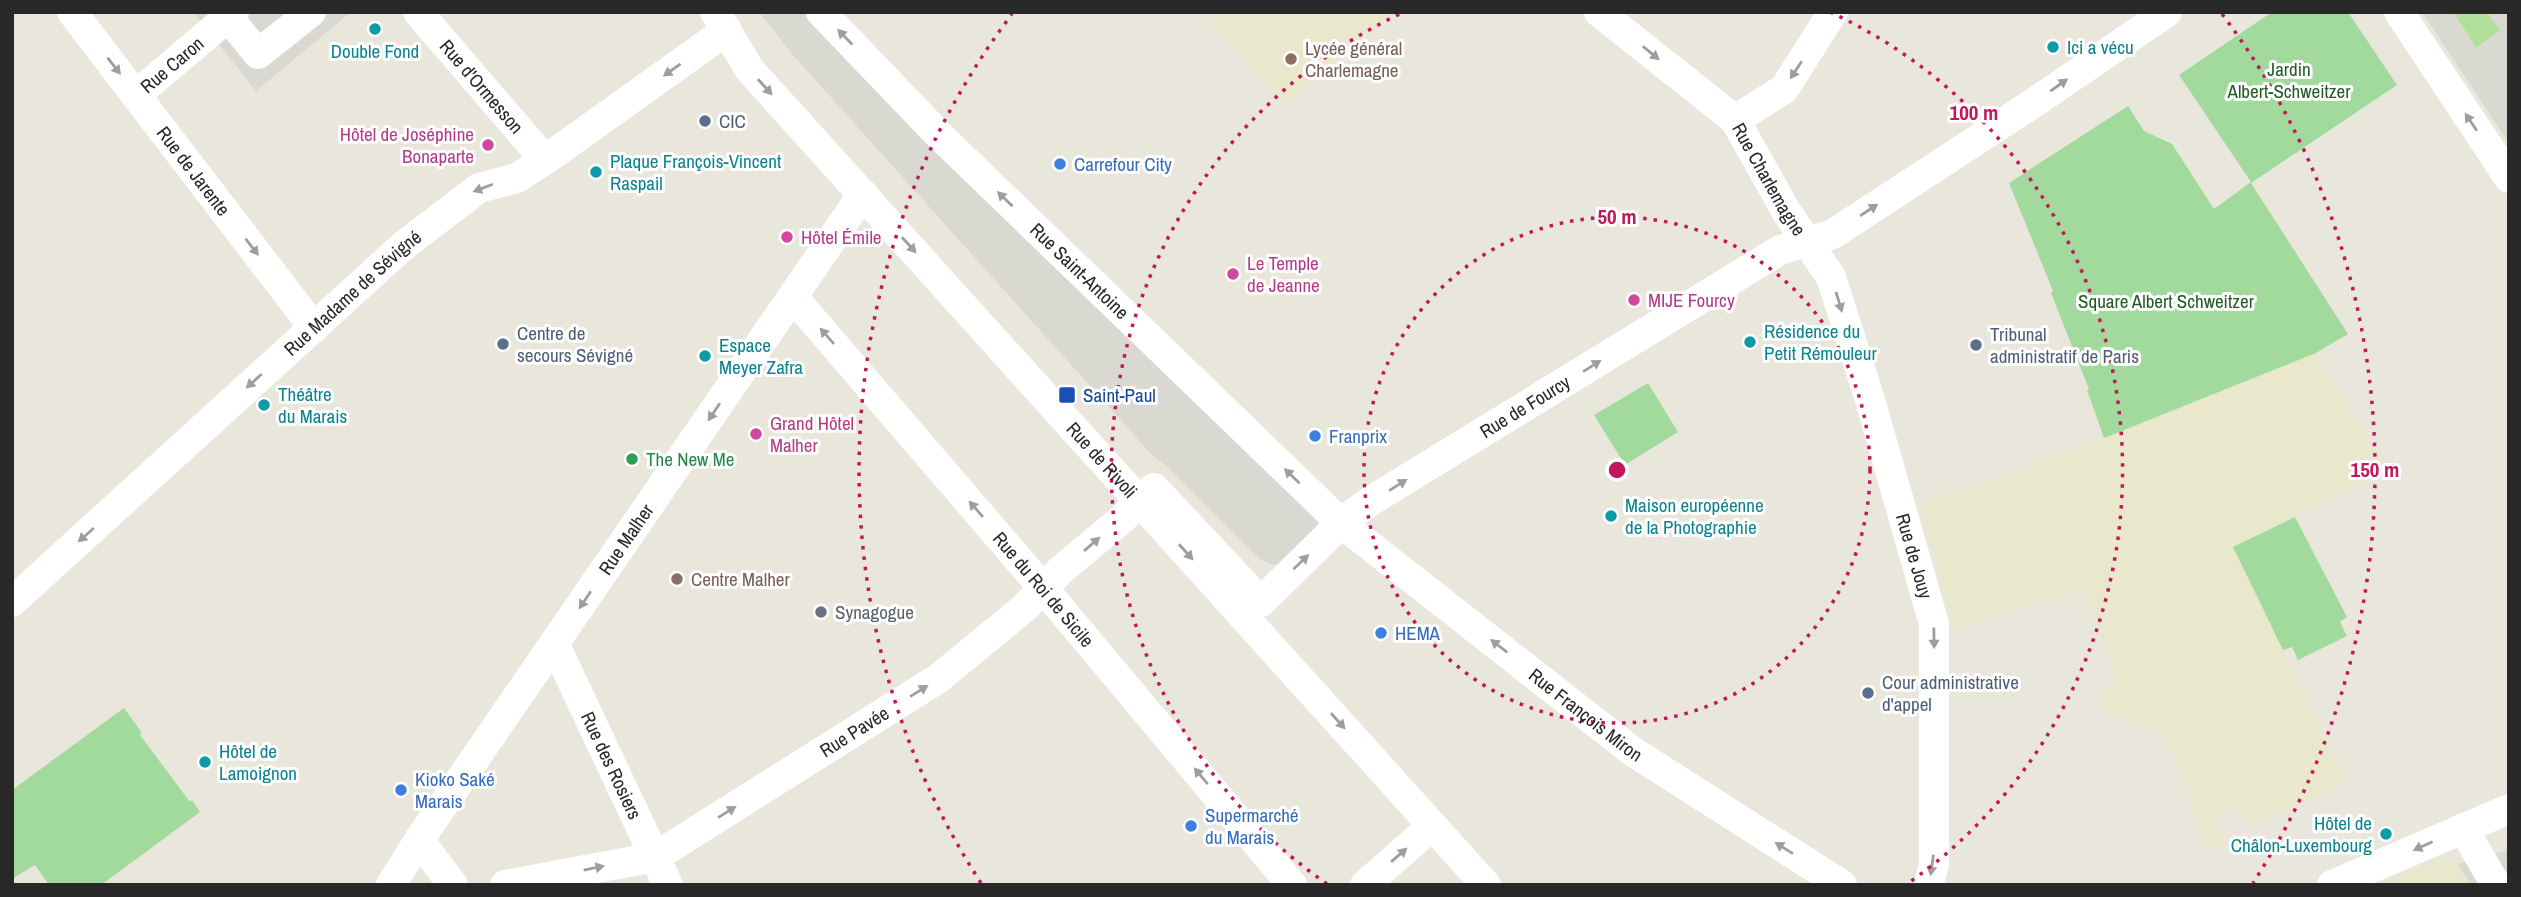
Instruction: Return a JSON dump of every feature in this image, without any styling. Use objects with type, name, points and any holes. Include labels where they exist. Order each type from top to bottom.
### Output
[{"type":"street","name":"Rue de Jarente","points":[[72,12],[314,328]]},
{"type":"street","points":[[224,19],[258,54],[311,12]]},
{"type":"street","name":"Rue d'Ormesson","points":[[418,12],[545,160]]},
{"type":"street","name":"Rue Saint-Antoine","points":[[821,12],[940,136],[1341,523]]},
{"type":"street","name":"Rue Charlemagne","points":[[1599,12],[1735,120],[1786,211],[1808,241]]},
{"type":"street","points":[[1735,120],[1784,89],[1833,12]]},
{"type":"street","name":"Rue de Fourcy","points":[[1261,602],[1341,523],[1369,502],[1780,250],[1833,234],[2035,102],[2166,12]]},
{"type":"street","points":[[2399,12],[2509,178]]},
{"type":"street","name":"Rue Caron","points":[[136,95],[224,19]]},
{"type":"street","name":"Rue Madame de Sévigné","points":[[12,602],[403,246],[479,188],[517,178],[545,160],[721,21]]},
{"type":"street","name":"Rue de Rivoli","points":[[721,21],[750,70],[1147,495],[1486,885]]},
{"type":"street","name":"Rue Malher","points":[[391,885],[419,840],[863,194]]},
{"type":"street","name":"Rue de Jouy","points":[[1808,241],[1831,277],[1870,400],[1934,624],[1934,864],[1929,885]]},
{"type":"street","name":"Rue du Roi de Sicile","points":[[793,297],[1044,587],[1293,885]]},
{"type":"street","name":"Rue de Rivoli","points":[[1147,495],[1261,602]]},
{"type":"street","name":"Rue Pavée","points":[[505,885],[655,856],[940,678],[1024,608],[1147,495]]},
{"type":"street","name":"Rue François Miron","points":[[1341,523],[1632,751],[1842,885]]},
{"type":"street","name":"Rue des Rosiers","points":[[555,645],[668,885]]},
{"type":"street","points":[[2332,885],[2509,809]]},
{"type":"street","points":[[1365,885],[1432,826]]},
{"type":"street","points":[[2463,828],[2496,885]]},
{"type":"street","points":[[419,840],[453,885]]},
{"type":"shaded area","points":[[193,12],[351,12],[256,91]]},
{"type":"shaded area","points":[[759,12],[812,12],[1324,518],[1282,563],[1272,565],[1260,559],[1168,467],[1152,455],[792,54]]},
{"type":"shaded area","name":"Lycée général Charlemagne","points":[[1206,12],[1393,12],[1283,106]]},
{"type":"shaded area","points":[[2422,12],[2453,12],[2476,48],[2500,30],[2487,12],[2509,12],[2509,143]]},
{"type":"shaded area","points":[[2316,353],[2389,473],[2345,491],[2234,547],[2347,782],[2248,826],[2238,804],[2214,815],[2226,844],[2210,851],[2191,811],[2190,792],[2163,734],[2107,713],[2099,694],[2118,686],[2111,670],[2116,667],[2082,590],[1954,628],[1920,502],[2016,472]]},
{"type":"shaded area","points":[[2509,850],[2509,885],[2471,885],[2458,864]]},
{"type":"shaded area","points":[[2439,859],[2458,864],[2471,885],[2380,885]]},
{"type":"green space","name":"Square Albert Schweitzer","points":[[2272,12],[2348,12],[2397,85],[2251,183],[2348,334],[2316,353],[2104,438],[2087,390],[2089,389],[2051,293],[2053,291],[2009,183],[2128,106],[2144,131],[2172,144],[2214,209],[2251,182],[2179,75]]},
{"type":"green space","points":[[2453,12],[2487,12],[2501,30],[2476,48]]},
{"type":"green space","points":[[1648,383],[1678,432],[1625,465],[1594,415]]},
{"type":"green space","points":[[2295,517],[2347,617],[2340,622],[2347,636],[2298,660],[2292,647],[2283,650],[2233,547]]},
{"type":"green space","points":[[124,708],[142,733],[140,735],[200,812],[101,885],[49,885],[35,865],[12,879],[12,790]]},
{"type":"place","name":"Double Fond","points":[[375,29]]},
{"type":"place","name":"Ici a vécu","points":[[2053,47]]},
{"type":"place","name":"Lycée général Charlemagne","points":[[1291,59]]},
{"type":"place","name":"CIC","points":[[705,121]]},
{"type":"place","name":"Hôtel de Joséphine Bonaparte","points":[[488,145]]},
{"type":"place","name":"Carrefour City","points":[[1060,164]]},
{"type":"place","name":"Plaque François-Vincent Raspail","points":[[596,172]]},
{"type":"place","name":"Hôtel Émile","points":[[787,237]]},
{"type":"place","name":"Le Temple de Jeanne","points":[[1233,274]]},
{"type":"place","name":"MIJE Fourcy","points":[[1634,300]]},
{"type":"place","name":"Résidence du Petit Rémouleur","points":[[1750,342]]},
{"type":"place","name":"Centre de secours Sévigné","points":[[503,344]]},
{"type":"place","name":"Tribunal administratif de Paris","points":[[1976,345]]},
{"type":"place","name":"Espace Meyer Zafra","points":[[705,356]]},
{"type":"place","name":"Saint-Paul","points":[[1067,395]]},
{"type":"place","name":"Théâtre du Marais","points":[[264,405]]},
{"type":"place","name":"Grand Hôtel Malher","points":[[756,434]]},
{"type":"place","name":"Franprix","points":[[1315,436]]},
{"type":"place","name":"The New Me","points":[[632,459]]},
{"type":"place","name":"Maison européenne de la Photographie","points":[[1611,516]]},
{"type":"place","name":"Centre Malher","points":[[677,579]]},
{"type":"place","name":"Synagogue","points":[[821,612]]},
{"type":"place","name":"HEMA","points":[[1381,633]]},
{"type":"place","name":"Cour administrative d'appel","points":[[1868,693]]},
{"type":"place","name":"Hôtel de Lamoignon","points":[[205,762]]},
{"type":"place","name":"Kioko Saké Marais","points":[[401,790]]},
{"type":"place","name":"Supermarché du Marais","points":[[1191,826]]},
{"type":"place","name":"Hôtel de Châlon-Luxembourg","points":[[2386,834]]},
{"type":"park label","name":"Jardin Albert-Schweitzer","points":[[2289,80]]}]
